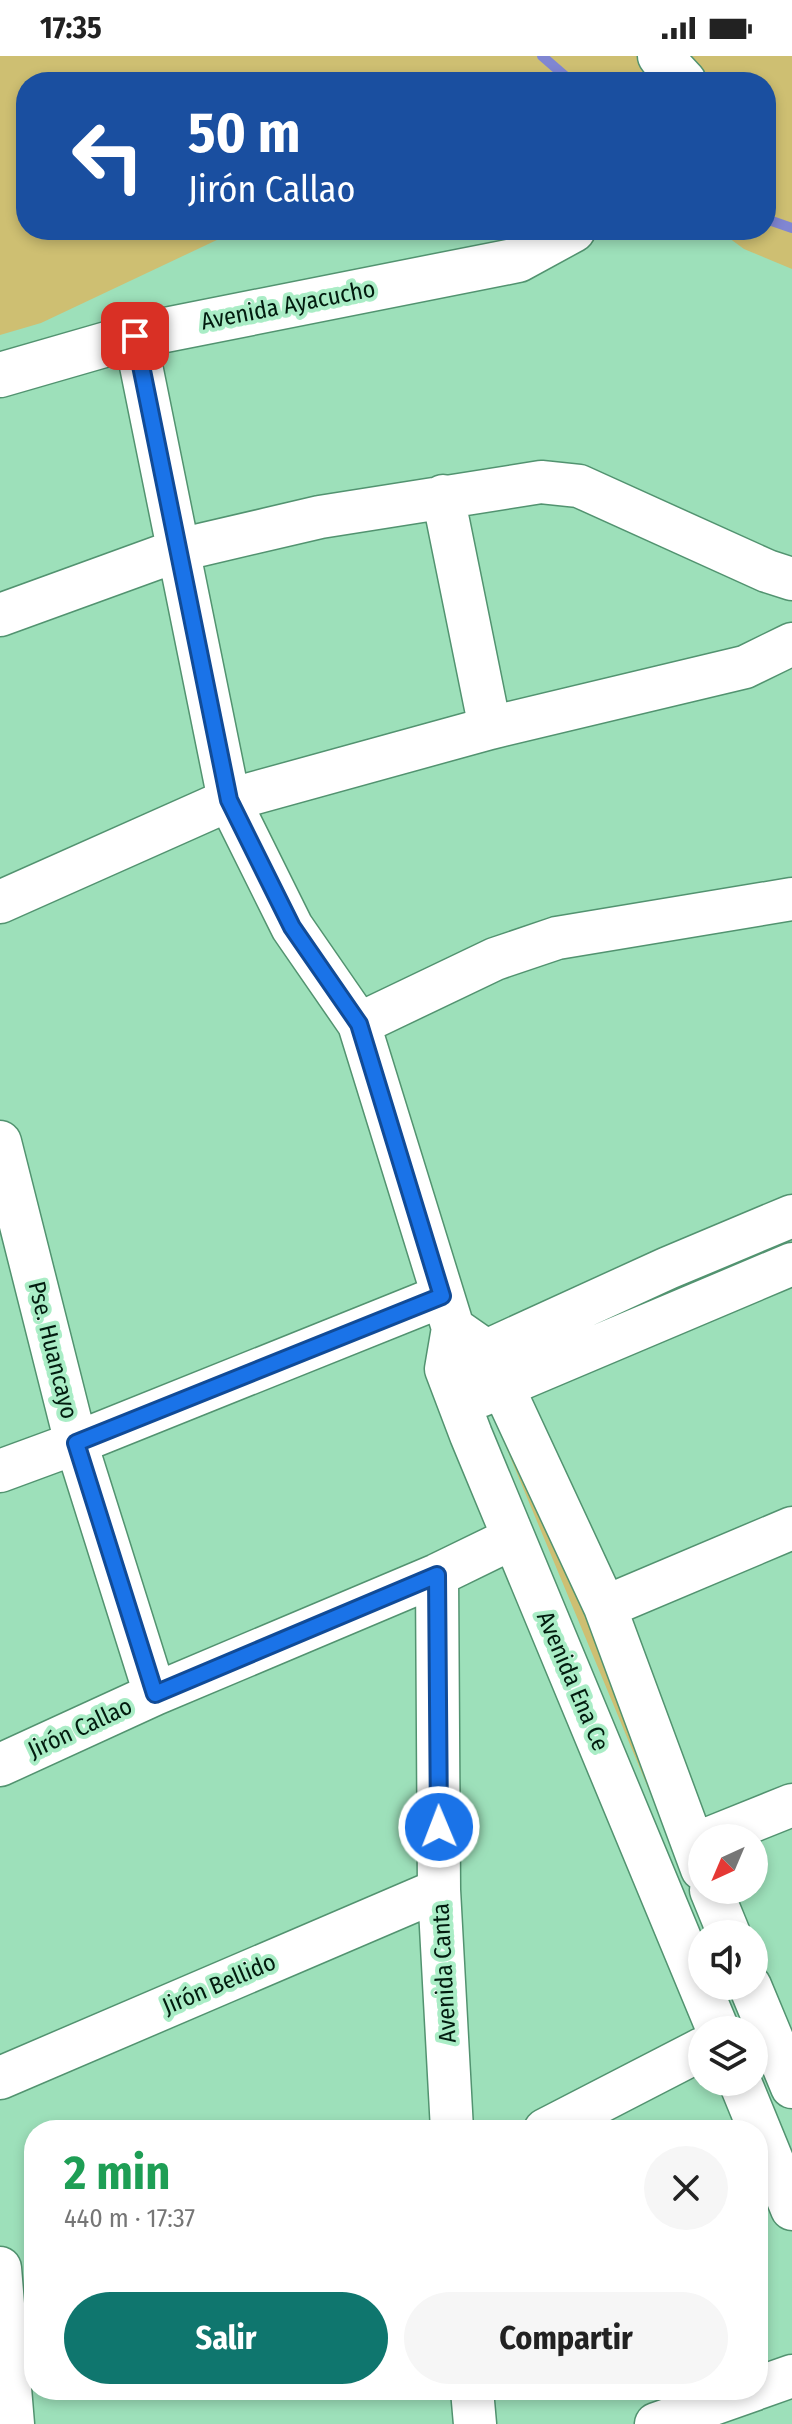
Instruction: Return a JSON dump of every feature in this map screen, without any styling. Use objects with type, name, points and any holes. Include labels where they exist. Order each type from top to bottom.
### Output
[{"type":"street","points":[[660,56],[675,72]]},
{"type":"street","name":"Avenida Ayacucho","points":[[0,375],[135,336],[518,260],[555,240]]},
{"type":"street","points":[[135,336],[229,800],[292,927],[359,1024],[471,1340],[605,1607],[691,1824]]},
{"type":"street","points":[[0,615],[179,550],[320,517],[541,482],[579,486],[767,571],[792,579]]},
{"type":"street","points":[[443,496],[490,728]]},
{"type":"street","points":[[0,902],[229,800],[490,728],[745,667],[792,644]]},
{"type":"street","points":[[359,1024],[495,959],[557,938],[792,899]]},
{"type":"street","name":"Pse. Huancayo","points":[[0,1142],[76,1443],[155,1694]]},
{"type":"street","points":[[453,1386],[471,1340],[668,1268],[792,1216]]},
{"type":"street","points":[[0,1471],[76,1443],[471,1340],[792,1264]]},
{"type":"street","points":[[453,1386],[471,1340]]},
{"type":"street","name":"Avenida Ena Ce","points":[[453,1386],[712,2016]]},
{"type":"street","points":[[605,1607],[792,1528]]},
{"type":"street","name":"Jirón Callao","points":[[0,1765],[155,1694],[437,1575],[513,1538]]},
{"type":"street","name":"Avenida Canta","points":[[437,1575],[439,1890],[451,2120]]},
{"type":"street","points":[[752,1824],[792,1805]]},
{"type":"street","name":"Jirón Bellido","points":[[0,2078],[439,1890]]},
{"type":"street","points":[[756,2000],[792,2087]]},
{"type":"street","points":[[564,2120],[688,2056]]},
{"type":"street","points":[[746,2096],[756,2120]]},
{"type":"street","points":[[768,2150],[792,2209]]},
{"type":"street","points":[[0,2268],[15,2377],[13,2424]]},
{"type":"street","points":[[768,2384],[792,2376]]},
{"type":"street","points":[[473,2400],[475,2424]]},
{"type":"street","points":[[656,2424],[724,2400]]},
{"type":"shaded area","points":[[0,56],[792,56],[792,269],[744,249],[732,240],[776,240],[776,72],[16,72],[16,240],[217,240],[41,323],[0,335]]},
{"type":"shaded area","points":[[511,1431],[688,1857],[688,1884],[501,1435]]},
{"type":"shaded area","points":[[696,1904],[708,1904],[714,1920],[703,1920]]},
{"type":"waterway","points":[[542,56],[560,72]]},
{"type":"waterway","points":[[776,222],[792,228]]},
{"type":"route","points":[[135,336],[229,800],[292,927],[359,1024],[442,1296],[76,1443],[155,1694],[437,1575],[439,1827]]}]
